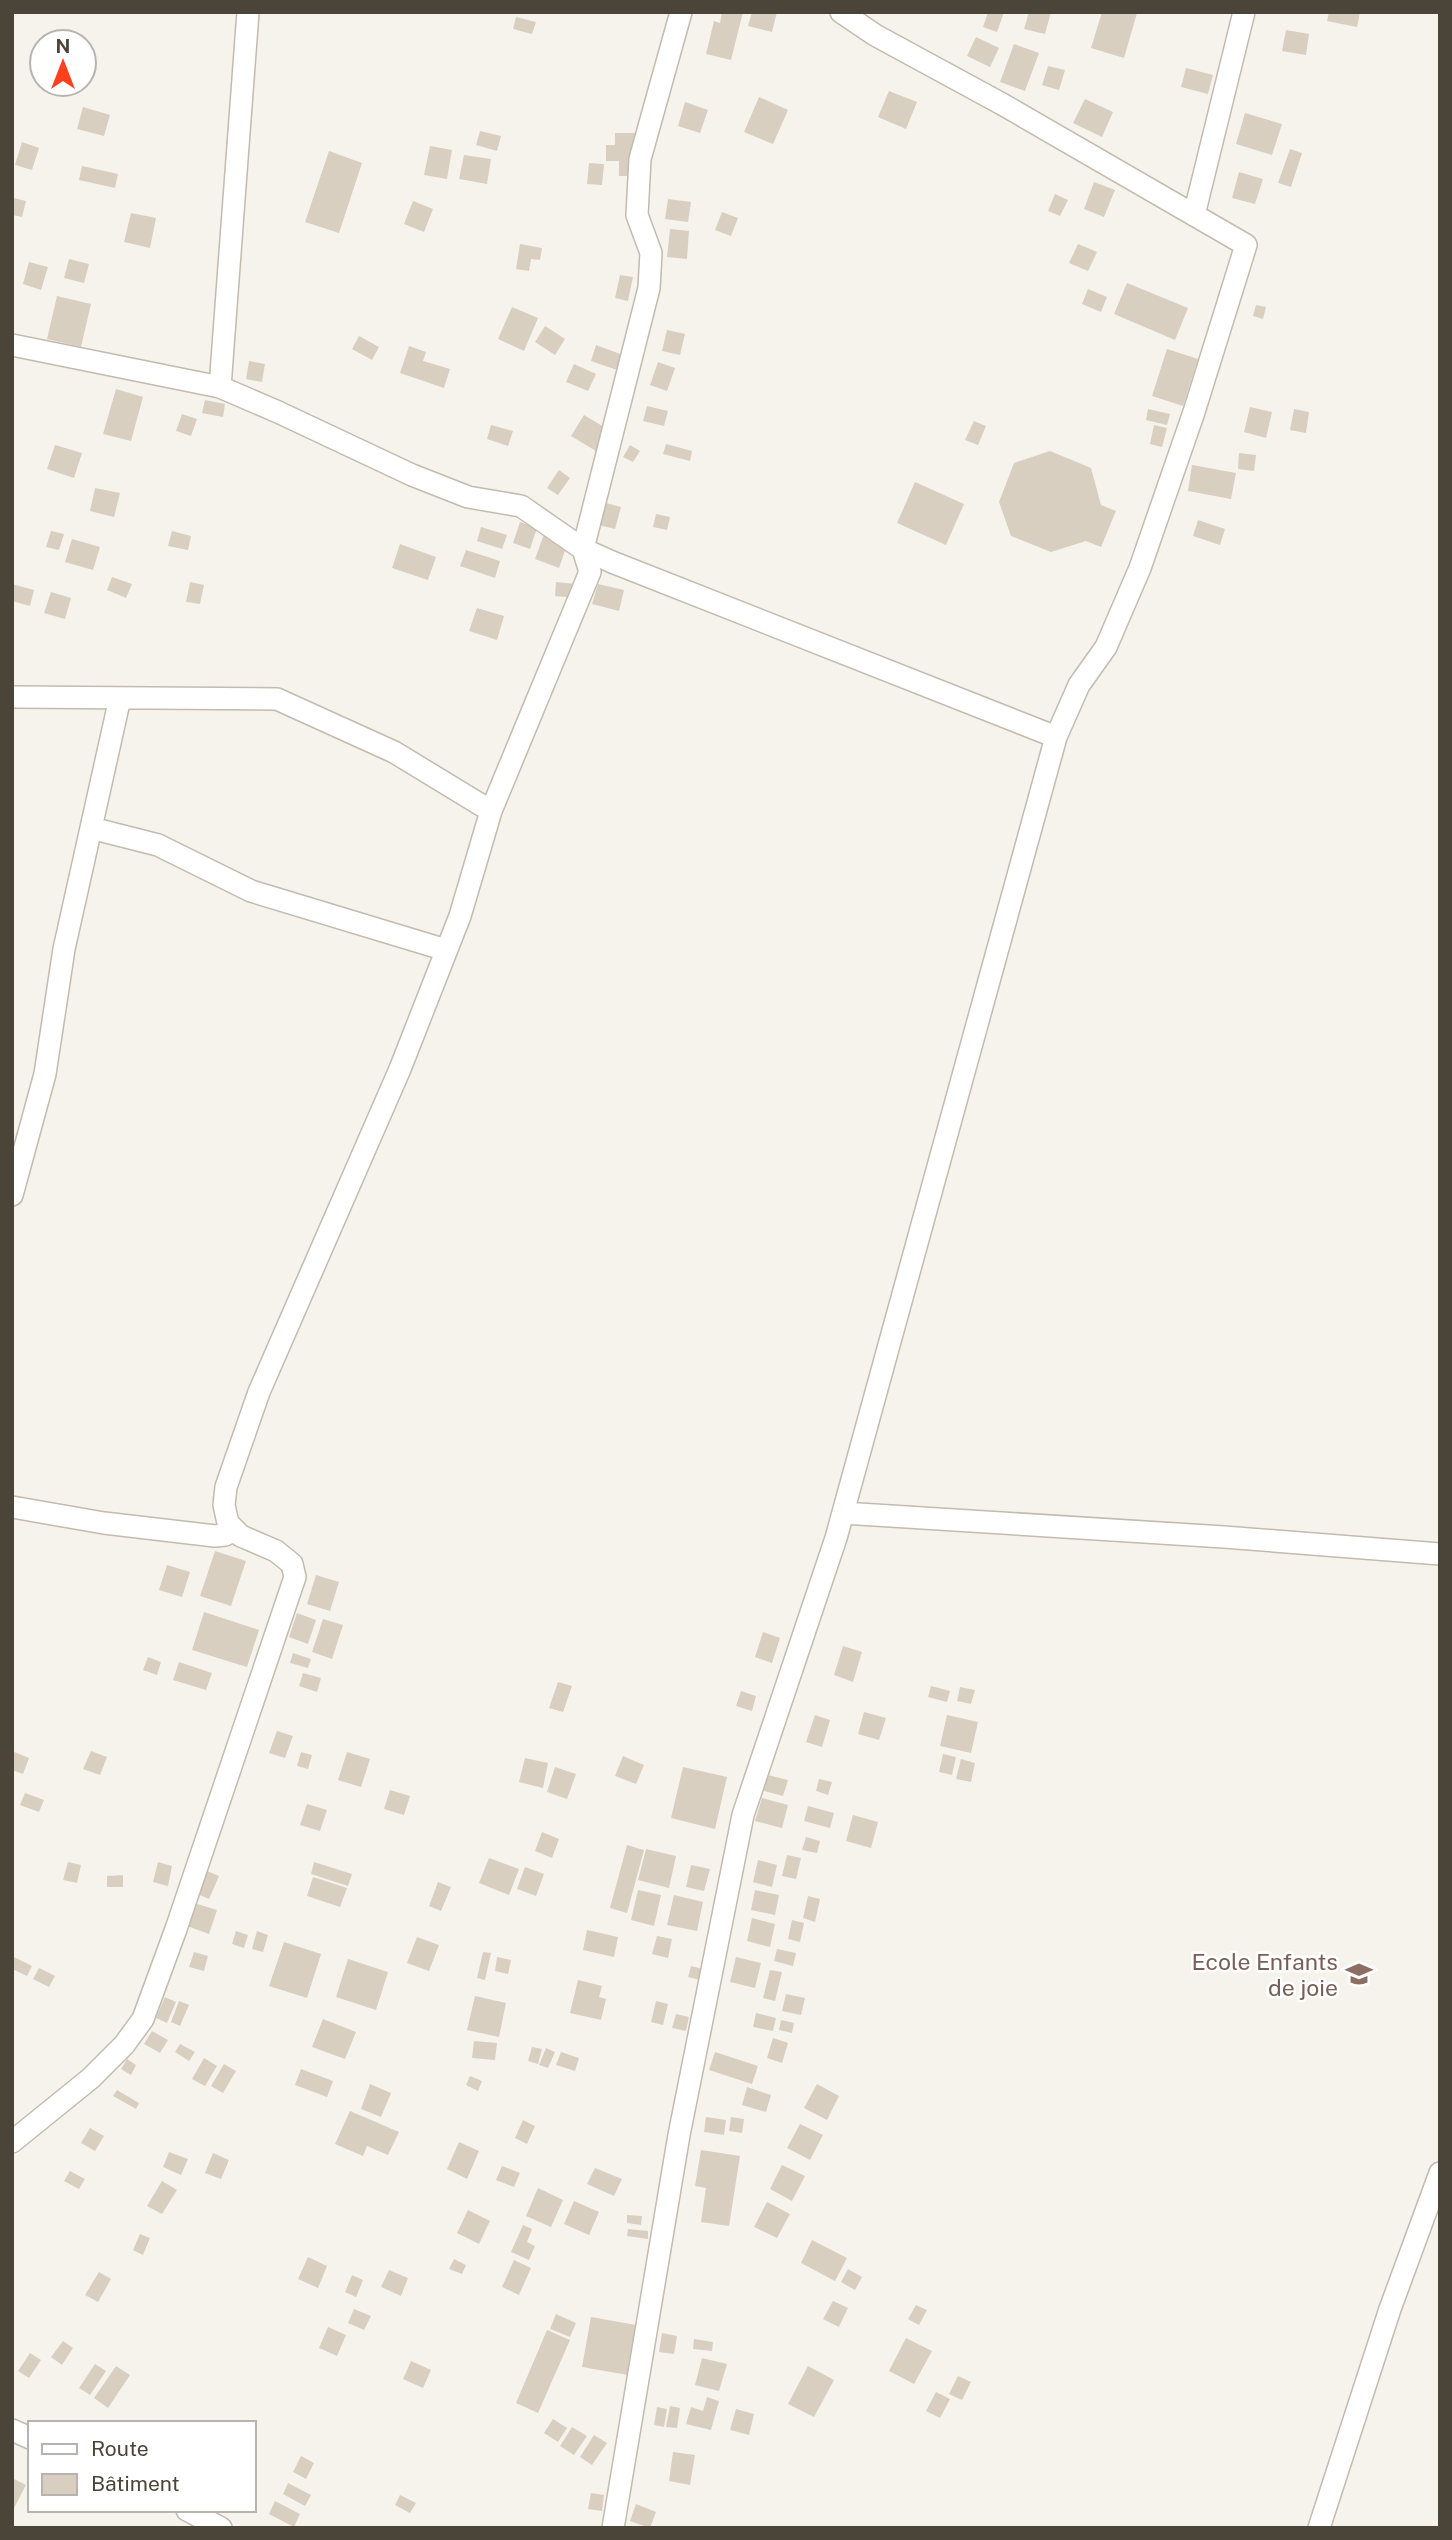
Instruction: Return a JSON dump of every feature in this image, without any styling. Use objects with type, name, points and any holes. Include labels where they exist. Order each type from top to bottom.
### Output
[{"type":"street","points":[[220,387],[248,12]]},
{"type":"street","points":[[12,2142],[91,2078],[124,2046],[143,2019],[295,1577],[292,1564],[276,1551],[242,1536],[228,1523],[224,1506],[226,1487],[259,1392],[400,1069],[460,916],[491,811],[590,572],[583,549],[649,288],[651,253],[637,215],[640,159],[681,12]]},
{"type":"street","points":[[613,2528],[679,2135],[743,1815],[843,1513],[1056,737],[1079,685],[1105,647],[1140,568],[1194,412],[1246,246],[1002,104],[875,35],[841,12]]},
{"type":"street","points":[[1194,215],[1244,12]]},
{"type":"street","points":[[12,345],[220,387],[399,470],[468,497],[521,506],[583,549],[1056,737]]},
{"type":"street","points":[[12,697],[277,699],[394,752],[491,811]]},
{"type":"street","points":[[12,1195],[45,1074],[64,949],[120,698]]},
{"type":"street","points":[[91,828],[158,845],[251,891],[446,950]]},
{"type":"street","points":[[12,1507],[215,1536],[235,1530]]},
{"type":"street","points":[[843,1513],[1224,1537],[1440,1554]]},
{"type":"street","points":[[1319,2528],[1390,2309],[1440,2173]]},
{"type":"street","points":[[12,2430],[28,2437]]},
{"type":"street","points":[[191,2512],[221,2528]]},
{"type":"building","points":[[722,12],[743,12],[731,60],[706,54],[714,21],[720,23]]},
{"type":"building","points":[[752,12],[777,12],[772,32],[748,26]]},
{"type":"building","points":[[988,12],[1004,12],[997,32],[983,27]]},
{"type":"building","points":[[1029,12],[1051,12],[1045,34],[1024,29]]},
{"type":"building","points":[[1102,12],[1137,13],[1124,58],[1091,48]]},
{"type":"building","points":[[1329,12],[1360,12],[1357,27],[1327,21]]},
{"type":"building","points":[[516,17],[536,22],[532,34],[513,29]]},
{"type":"building","points":[[1286,30],[1309,34],[1306,55],[1282,51]]},
{"type":"building","points":[[976,37],[999,48],[990,67],[967,56]]},
{"type":"building","points":[[1014,44],[1039,53],[1025,91],[1000,82]]},
{"type":"building","points":[[1048,66],[1065,70],[1059,90],[1042,85]]},
{"type":"building","points":[[1186,68],[1213,75],[1208,94],[1181,87]]},
{"type":"building","points":[[889,91],[917,102],[906,129],[878,117]]},
{"type":"building","points":[[759,97],[788,110],[773,144],[744,132]]},
{"type":"building","points":[[1085,99],[1113,112],[1102,137],[1073,123]]},
{"type":"building","points":[[685,102],[708,110],[700,133],[678,126]]},
{"type":"building","points":[[83,107],[110,115],[104,136],[77,129]]},
{"type":"building","points":[[1245,113],[1282,124],[1272,155],[1236,144]]},
{"type":"building","points":[[480,131],[501,136],[497,151],[476,145]]},
{"type":"building","points":[[615,133],[635,133],[635,176],[619,176],[619,161],[606,161],[606,145],[615,145]]},
{"type":"building","points":[[22,142],[39,148],[32,170],[15,165]]},
{"type":"building","points":[[430,146],[452,150],[447,179],[424,175]]},
{"type":"building","points":[[1290,149],[1302,153],[1291,187],[1278,183]]},
{"type":"building","points":[[329,151],[362,163],[339,233],[305,222]]},
{"type":"building","points":[[464,155],[491,159],[487,184],[459,179]]},
{"type":"building","points":[[589,163],[604,164],[602,185],[587,184]]},
{"type":"building","points":[[82,166],[118,174],[115,188],[79,180]]},
{"type":"building","points":[[1239,172],[1263,179],[1255,204],[1232,198]]},
{"type":"building","points":[[1094,182],[1115,190],[1104,217],[1084,209]]},
{"type":"building","points":[[1055,194],[1068,200],[1060,216],[1048,211]]},
{"type":"building","points":[[14,198],[26,201],[22,217],[12,215]]},
{"type":"building","points":[[668,199],[691,202],[688,222],[665,219]]},
{"type":"building","points":[[413,201],[433,209],[424,232],[404,224]]},
{"type":"building","points":[[722,212],[738,218],[731,236],[715,230]]},
{"type":"building","points":[[131,213],[156,218],[150,248],[124,242]]},
{"type":"building","points":[[670,229],[689,231],[687,259],[667,257]]},
{"type":"building","points":[[520,244],[542,248],[540,260],[531,259],[529,271],[516,269]]},
{"type":"building","points":[[1078,244],[1097,252],[1088,271],[1069,263]]},
{"type":"building","points":[[69,259],[89,264],[84,283],[64,278]]},
{"type":"building","points":[[29,262],[48,267],[41,290],[23,284]]},
{"type":"building","points":[[620,275],[633,277],[628,301],[615,298]]},
{"type":"building","points":[[1127,283],[1188,308],[1175,340],[1114,314]]},
{"type":"building","points":[[1088,289],[1107,297],[1101,312],[1082,304]]},
{"type":"building","points":[[57,296],[91,304],[81,347],[47,339]]},
{"type":"building","points":[[1256,305],[1266,307],[1263,319],[1253,316]]},
{"type":"building","points":[[512,307],[538,318],[524,351],[498,339]]},
{"type":"building","points":[[545,326],[565,339],[555,355],[535,342]]},
{"type":"building","points":[[667,330],[685,334],[680,355],[662,351]]},
{"type":"building","points":[[359,336],[379,347],[372,360],[352,349]]},
{"type":"building","points":[[596,345],[623,355],[617,370],[591,361]]},
{"type":"building","points":[[409,346],[426,352],[423,361],[450,369],[444,388],[400,373]]},
{"type":"building","points":[[1167,349],[1198,359],[1183,406],[1152,396]]},
{"type":"building","points":[[249,361],[265,364],[262,382],[246,379]]},
{"type":"building","points":[[658,362],[675,368],[667,391],[650,385]]},
{"type":"building","points":[[574,364],[596,374],[588,391],[566,382]]},
{"type":"building","points":[[116,389],[143,397],[131,441],[103,434]]},
{"type":"building","points":[[205,400],[225,404],[223,417],[202,413]]},
{"type":"building","points":[[647,406],[668,411],[664,426],[643,421]]},
{"type":"building","points":[[1250,407],[1272,412],[1266,438],[1244,432]]},
{"type":"building","points":[[1148,409],[1170,414],[1167,425],[1146,420]]},
{"type":"building","points":[[1294,409],[1309,412],[1306,433],[1290,430]]},
{"type":"building","points":[[182,414],[197,419],[191,436],[176,431]]},
{"type":"building","points":[[584,415],[609,430],[596,451],[571,436]]},
{"type":"building","points":[[974,421],[986,426],[978,445],[965,440]]},
{"type":"building","points":[[491,425],[513,431],[508,446],[487,439]]},
{"type":"building","points":[[1154,425],[1167,428],[1162,447],[1150,444]]},
{"type":"building","points":[[666,444],[692,451],[690,461],[663,454]]},
{"type":"building","points":[[55,445],[82,453],[74,478],[47,469]]},
{"type":"building","points":[[630,445],[640,451],[633,462],[623,457]]},
{"type":"building","points":[[1050,451],[1091,468],[1101,505],[1116,511],[1101,547],[1086,541],[1051,552],[1011,536],[999,502],[1014,463]]},
{"type":"building","points":[[1239,453],[1256,455],[1254,471],[1238,469]]},
{"type":"building","points":[[1192,465],[1236,473],[1231,499],[1188,491]]},
{"type":"building","points":[[559,470],[570,478],[558,495],[547,488]]},
{"type":"building","points":[[915,482],[964,504],[946,545],[897,523]]},
{"type":"building","points":[[95,488],[120,493],[114,517],[90,511]]},
{"type":"building","points":[[606,503],[621,507],[615,529],[599,525]]},
{"type":"building","points":[[656,514],[670,517],[667,530],[653,527]]},
{"type":"building","points":[[1198,520],[1225,529],[1220,545],[1193,536]]},
{"type":"building","points":[[520,522],[537,528],[530,549],[513,543]]},
{"type":"building","points":[[481,527],[507,535],[502,549],[477,541]]},
{"type":"building","points":[[51,531],[64,534],[59,550],[46,547]]},
{"type":"building","points":[[172,531],[191,536],[188,550],[168,546]]},
{"type":"building","points":[[544,534],[568,542],[559,568],[535,559]]},
{"type":"building","points":[[72,539],[100,547],[93,570],[65,562]]},
{"type":"building","points":[[400,544],[436,557],[428,580],[392,568]]},
{"type":"building","points":[[466,550],[500,561],[495,578],[460,566]]},
{"type":"building","points":[[112,577],[132,584],[126,598],[107,590]]},
{"type":"building","points":[[190,582],[204,585],[200,604],[186,602]]},
{"type":"building","points":[[556,582],[576,584],[575,598],[555,596]]},
{"type":"building","points":[[12,584],[34,590],[30,606],[12,601]]},
{"type":"building","points":[[598,584],[624,590],[619,611],[592,604]]},
{"type":"building","points":[[51,592],[71,598],[65,619],[44,613]]},
{"type":"building","points":[[477,608],[504,616],[497,640],[469,631]]},
{"type":"building","points":[[215,1551],[246,1561],[231,1606],[200,1596]]},
{"type":"building","points":[[167,1565],[190,1572],[182,1597],[159,1590]]},
{"type":"building","points":[[316,1575],[339,1582],[330,1611],[307,1604]]},
{"type":"building","points":[[204,1612],[259,1630],[247,1667],[192,1650]]},
{"type":"building","points":[[297,1613],[316,1620],[308,1644],[289,1637]]},
{"type":"building","points":[[323,1619],[343,1625],[332,1659],[312,1652]]},
{"type":"building","points":[[763,1632],[780,1638],[772,1663],[755,1657]]},
{"type":"building","points":[[843,1646],[862,1652],[853,1682],[834,1675]]},
{"type":"building","points":[[293,1653],[311,1659],[308,1668],[290,1663]]},
{"type":"building","points":[[148,1657],[161,1662],[157,1675],[143,1670]]},
{"type":"building","points":[[179,1662],[212,1673],[206,1690],[173,1680]]},
{"type":"building","points":[[303,1673],[321,1678],[317,1692],[299,1686]]},
{"type":"building","points":[[558,1682],[572,1686],[563,1712],[549,1708]]},
{"type":"building","points":[[931,1686],[950,1691],[947,1702],[928,1697]]},
{"type":"building","points":[[960,1687],[975,1690],[971,1704],[957,1701]]},
{"type":"building","points":[[741,1691],[756,1696],[752,1711],[736,1706]]},
{"type":"building","points":[[864,1712],[886,1718],[879,1740],[858,1734]]},
{"type":"building","points":[[815,1715],[830,1720],[822,1747],[806,1742]]},
{"type":"building","points":[[947,1715],[978,1722],[971,1753],[940,1746]]},
{"type":"building","points":[[277,1731],[293,1736],[285,1758],[269,1753]]},
{"type":"building","points":[[12,1751],[29,1758],[23,1774],[12,1770]]},
{"type":"building","points":[[91,1751],[107,1757],[100,1775],[83,1769]]},
{"type":"building","points":[[301,1752],[312,1755],[308,1769],[297,1766]]},
{"type":"building","points":[[347,1752],[370,1759],[361,1787],[338,1780]]},
{"type":"building","points":[[943,1754],[956,1757],[952,1775],[939,1772]]},
{"type":"building","points":[[623,1756],[644,1765],[636,1784],[615,1776]]},
{"type":"building","points":[[525,1758],[548,1763],[543,1788],[519,1782]]},
{"type":"building","points":[[961,1759],[975,1763],[971,1782],[956,1779]]},
{"type":"building","points":[[555,1767],[576,1774],[567,1799],[547,1792]]},
{"type":"building","points":[[683,1767],[727,1777],[715,1829],[671,1818]]},
{"type":"building","points":[[768,1775],[788,1780],[783,1796],[764,1791]]},
{"type":"building","points":[[819,1779],[832,1782],[828,1795],[816,1791]]},
{"type":"building","points":[[390,1790],[410,1796],[404,1815],[384,1809]]},
{"type":"building","points":[[25,1793],[44,1800],[39,1812],[20,1805]]},
{"type":"building","points":[[762,1798],[788,1805],[782,1828],[755,1821]]},
{"type":"building","points":[[307,1804],[327,1810],[320,1831],[300,1825]]},
{"type":"building","points":[[808,1806],[834,1813],[830,1828],[804,1821]]},
{"type":"building","points":[[853,1815],[878,1822],[871,1848],[846,1841]]},
{"type":"building","points":[[542,1832],[559,1839],[552,1858],[535,1851]]},
{"type":"building","points":[[806,1837],[820,1841],[817,1853],[802,1850]]},
{"type":"building","points":[[627,1845],[644,1850],[627,1913],[610,1908]]},
{"type":"building","points":[[646,1849],[676,1856],[669,1888],[638,1880]]},
{"type":"building","points":[[787,1855],[801,1858],[796,1879],[782,1876]]},
{"type":"building","points":[[489,1858],[519,1869],[509,1895],[479,1883]]},
{"type":"building","points":[[758,1860],[777,1865],[772,1887],[753,1882]]},
{"type":"building","points":[[68,1862],[81,1865],[77,1883],[63,1880]]},
{"type":"building","points":[[158,1862],[172,1866],[168,1886],[153,1882]]},
{"type":"building","points":[[314,1862],[352,1874],[348,1886],[311,1874]]},
{"type":"building","points":[[691,1865],[710,1869],[704,1891],[686,1887]]},
{"type":"building","points":[[525,1867],[544,1874],[536,1896],[517,1889]]},
{"type":"building","points":[[207,1871],[219,1876],[209,1899],[197,1894]]},
{"type":"building","points":[[123,1875],[123,1887],[107,1887],[107,1876]]},
{"type":"building","points":[[313,1877],[347,1888],[340,1907],[307,1896]]},
{"type":"building","points":[[438,1882],[451,1887],[441,1911],[429,1906]]},
{"type":"building","points":[[638,1890],[661,1895],[654,1926],[631,1920]]},
{"type":"building","points":[[755,1890],[779,1895],[775,1915],[751,1910]]},
{"type":"building","points":[[674,1895],[703,1902],[697,1931],[667,1925]]},
{"type":"building","points":[[808,1896],[820,1899],[815,1922],[803,1918]]},
{"type":"building","points":[[194,1903],[217,1910],[209,1934],[187,1926]]},
{"type":"building","points":[[752,1918],[775,1924],[770,1947],[747,1941]]},
{"type":"building","points":[[792,1920],[804,1923],[800,1942],[788,1939]]},
{"type":"building","points":[[587,1930],[618,1937],[614,1957],[583,1950]]},
{"type":"building","points":[[236,1931],[248,1935],[244,1948],[232,1944]]},
{"type":"building","points":[[257,1931],[268,1935],[263,1952],[252,1949]]},
{"type":"building","points":[[657,1936],[672,1939],[668,1958],[652,1954]]},
{"type":"building","points":[[417,1937],[439,1945],[429,1971],[407,1963]]},
{"type":"building","points":[[284,1942],[321,1954],[307,1998],[269,1986]]},
{"type":"building","points":[[777,1949],[796,1953],[793,1966],[774,1961]]},
{"type":"building","points":[[194,1952],[208,1956],[204,1971],[189,1967]]},
{"type":"building","points":[[483,1952],[491,1953],[485,1980],[477,1978]]},
{"type":"building","points":[[12,1956],[32,1966],[27,1976],[12,1969]]},
{"type":"building","points":[[497,1957],[511,1960],[508,1974],[495,1971]]},
{"type":"building","points":[[736,1957],[761,1963],[755,1988],[730,1982]]},
{"type":"building","points":[[348,1959],[388,1972],[376,2010],[336,1997]]},
{"type":"building","points":[[691,1966],[703,1969],[700,1980],[688,1977]]},
{"type":"building","points":[[39,1968],[55,1976],[49,1987],[33,1979]]},
{"type":"building","points":[[770,1970],[782,1972],[775,2001],[763,1998]]},
{"type":"building","points":[[578,1980],[602,1986],[599,1997],[606,1999],[601,2020],[570,2013]]},
{"type":"building","points":[[786,1994],[805,1998],[801,2015],[782,2011]]},
{"type":"building","points":[[475,1996],[506,2003],[499,2037],[467,2030]]},
{"type":"building","points":[[165,1997],[176,2002],[167,2023],[156,2018]]},
{"type":"building","points":[[179,2001],[189,2005],[180,2026],[171,2022]]},
{"type":"building","points":[[656,2001],[668,2004],[663,2025],[651,2022]]},
{"type":"building","points":[[756,2013],[776,2018],[773,2031],[753,2027]]},
{"type":"building","points":[[676,2014],[689,2017],[686,2031],[672,2028]]},
{"type":"building","points":[[323,2019],[356,2032],[345,2059],[312,2047]]},
{"type":"building","points":[[781,2020],[794,2023],[792,2033],[779,2030]]},
{"type":"building","points":[[152,2031],[168,2040],[160,2053],[144,2044]]},
{"type":"building","points":[[773,2038],[788,2043],[782,2063],[767,2058]]},
{"type":"building","points":[[474,2041],[497,2043],[495,2060],[472,2058]]},
{"type":"building","points":[[180,2044],[195,2052],[189,2061],[175,2052]]},
{"type":"building","points":[[532,2047],[542,2049],[538,2064],[528,2061]]},
{"type":"building","points":[[546,2048],[555,2052],[548,2068],[539,2065]]},
{"type":"building","points":[[561,2052],[579,2058],[575,2071],[556,2065]]},
{"type":"building","points":[[715,2052],[758,2066],[752,2084],[709,2070]]},
{"type":"building","points":[[204,2058],[217,2066],[205,2086],[192,2079]]},
{"type":"building","points":[[127,2059],[136,2065],[131,2075],[121,2069]]},
{"type":"building","points":[[224,2064],[236,2071],[223,2093],[211,2086]]},
{"type":"building","points":[[301,2069],[333,2081],[327,2097],[295,2085]]},
{"type":"building","points":[[470,2076],[482,2081],[478,2091],[466,2085]]},
{"type":"building","points":[[370,2084],[391,2093],[381,2117],[361,2109]]},
{"type":"building","points":[[817,2084],[839,2096],[827,2120],[804,2108]]},
{"type":"building","points":[[747,2087],[771,2095],[766,2112],[742,2105]]},
{"type":"building","points":[[117,2090],[139,2103],[136,2109],[113,2096]]},
{"type":"building","points":[[350,2111],[399,2132],[388,2155],[367,2146],[363,2156],[335,2144]]},
{"type":"building","points":[[706,2117],[726,2120],[724,2135],[704,2132]]},
{"type":"building","points":[[731,2117],[744,2119],[742,2133],[729,2131]]},
{"type":"building","points":[[523,2120],[535,2126],[527,2144],[515,2138]]},
{"type":"building","points":[[800,2124],[823,2135],[810,2160],[787,2148]]},
{"type":"building","points":[[90,2128],[104,2136],[95,2151],[81,2143]]},
{"type":"building","points":[[459,2142],[479,2151],[467,2179],[447,2169]]},
{"type":"building","points":[[701,2150],[740,2156],[729,2226],[701,2222],[706,2188],[695,2186]]},
{"type":"building","points":[[169,2152],[188,2159],[181,2175],[163,2167]]},
{"type":"building","points":[[213,2153],[229,2160],[221,2179],[205,2173]]},
{"type":"building","points":[[782,2165],[805,2176],[792,2201],[770,2189]]},
{"type":"building","points":[[502,2166],[520,2173],[514,2187],[496,2180]]},
{"type":"building","points":[[595,2168],[622,2179],[614,2196],[587,2184]]},
{"type":"building","points":[[70,2171],[85,2179],[79,2189],[64,2181]]},
{"type":"building","points":[[162,2181],[177,2190],[162,2214],[147,2206]]},
{"type":"building","points":[[538,2188],[563,2200],[551,2227],[526,2216]]},
{"type":"building","points":[[574,2201],[599,2212],[589,2235],[564,2224]]},
{"type":"building","points":[[767,2202],[790,2214],[777,2238],[754,2227]]},
{"type":"building","points":[[468,2210],[490,2221],[479,2244],[457,2233]]},
{"type":"building","points":[[627,2215],[642,2216],[641,2225],[627,2223]]},
{"type":"building","points":[[523,2225],[532,2229],[527,2242],[535,2246],[529,2260],[511,2252]]},
{"type":"building","points":[[628,2229],[648,2231],[648,2239],[627,2236]]},
{"type":"building","points":[[140,2234],[150,2238],[143,2255],[133,2250]]},
{"type":"building","points":[[812,2240],[847,2258],[835,2281],[801,2263]]},
{"type":"building","points":[[308,2257],[327,2266],[318,2288],[298,2279]]},
{"type":"building","points":[[454,2259],[466,2265],[462,2274],[449,2269]]},
{"type":"building","points":[[514,2260],[531,2268],[519,2295],[502,2287]]},
{"type":"building","points":[[848,2269],[862,2277],[855,2290],[841,2282]]},
{"type":"building","points":[[389,2270],[408,2278],[401,2296],[381,2287]]},
{"type":"building","points":[[99,2272],[111,2279],[98,2302],[85,2295]]},
{"type":"building","points":[[352,2275],[363,2280],[356,2297],[345,2292]]},
{"type":"building","points":[[833,2301],[848,2308],[839,2327],[823,2319]]},
{"type":"building","points":[[916,2305],[927,2310],[919,2325],[908,2319]]},
{"type":"building","points":[[354,2309],[371,2316],[364,2330],[348,2323]]},
{"type":"building","points":[[556,2314],[576,2323],[570,2337],[550,2329]]},
{"type":"building","points":[[591,2317],[636,2325],[628,2375],[582,2367]]},
{"type":"building","points":[[328,2327],[346,2335],[337,2356],[319,2348]]},
{"type":"building","points":[[547,2330],[570,2340],[538,2413],[516,2403]]},
{"type":"building","points":[[662,2333],[677,2336],[674,2354],[659,2352]]},
{"type":"building","points":[[906,2338],[932,2351],[914,2384],[889,2371]]},
{"type":"building","points":[[694,2339],[713,2342],[712,2351],[693,2349]]},
{"type":"building","points":[[63,2341],[73,2348],[62,2365],[51,2357]]},
{"type":"building","points":[[30,2353],[41,2360],[29,2378],[18,2371]]},
{"type":"building","points":[[702,2358],[727,2364],[719,2391],[695,2385]]},
{"type":"building","points":[[411,2361],[431,2370],[423,2388],[403,2379]]},
{"type":"building","points":[[95,2364],[106,2371],[90,2395],[79,2388]]},
{"type":"building","points":[[116,2366],[130,2375],[108,2408],[94,2398]]},
{"type":"building","points":[[808,2366],[834,2380],[814,2417],[788,2404]]},
{"type":"building","points":[[958,2376],[971,2382],[962,2400],[949,2394]]},
{"type":"building","points":[[936,2392],[950,2399],[940,2418],[926,2411]]},
{"type":"building","points":[[707,2397],[719,2401],[711,2430],[686,2424],[691,2407],[703,2411]]},
{"type":"building","points":[[670,2406],[680,2408],[677,2428],[666,2427]]},
{"type":"building","points":[[657,2407],[667,2409],[664,2427],[654,2425]]},
{"type":"building","points":[[736,2409],[754,2414],[749,2435],[730,2430]]},
{"type":"building","points":[[553,2419],[567,2428],[558,2442],[544,2433]]},
{"type":"building","points":[[572,2427],[587,2436],[574,2455],[560,2446]]},
{"type":"building","points":[[594,2435],[607,2443],[592,2465],[580,2457]]},
{"type":"building","points":[[673,2452],[695,2455],[690,2485],[669,2481]]},
{"type":"building","points":[[301,2456],[314,2463],[306,2479],[293,2472]]},
{"type":"building","points":[[12,2478],[26,2485],[12,2512]]},
{"type":"building","points":[[288,2483],[311,2495],[305,2506],[283,2494]]},
{"type":"building","points":[[591,2493],[604,2495],[602,2511],[588,2509]]},
{"type":"building","points":[[400,2495],[416,2503],[410,2513],[395,2505]]},
{"type":"building","points":[[275,2501],[300,2514],[294,2527],[269,2514]]},
{"type":"building","points":[[636,2504],[656,2512],[650,2528],[630,2521]]},
{"type":"place","name":"Ecole Enfants de joie","points":[[1359,1974]]}]
